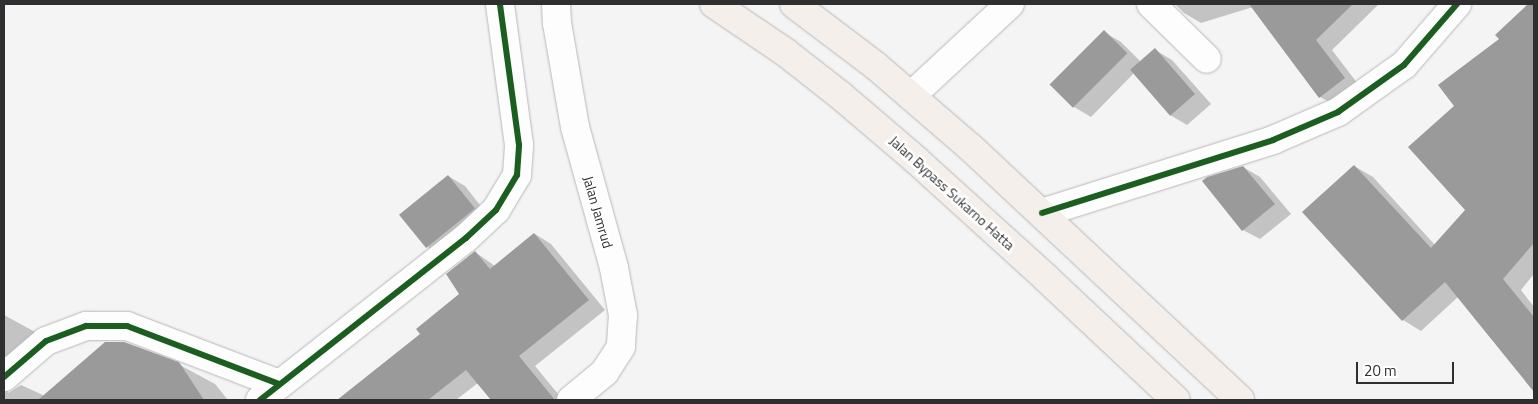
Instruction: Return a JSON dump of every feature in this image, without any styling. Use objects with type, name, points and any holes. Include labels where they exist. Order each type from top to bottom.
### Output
[{"type":"highway","name":"Jalan Bypass Sukarno Hatta","points":[[714,4],[785,52],[840,95],[978,215],[1176,400]]},
{"type":"highway","points":[[794,4],[876,66],[911,96],[1042,213],[1240,400]]},
{"type":"street","points":[[4,377],[46,341],[86,326],[128,326],[270,392],[466,238],[496,210],[517,175],[519,145],[500,4]]},
{"type":"street","name":"Jalan Jamrud","points":[[556,4],[557,23],[575,127],[614,268],[623,314],[621,347],[605,372],[570,400]]},
{"type":"street","points":[[911,96],[1010,4]]},
{"type":"street","points":[[1151,4],[1207,59]]},
{"type":"street","points":[[1042,213],[1273,140],[1338,112],[1404,65],[1457,4]]},
{"type":"building","points":[[1249,4],[1353,4],[1316,40],[1345,78],[1319,98]]},
{"type":"building","points":[[1528,4],[1534,4],[1534,243],[1503,279],[1534,317],[1534,392],[1445,282],[1402,321],[1302,212],[1354,165],[1431,248],[1465,210],[1408,147],[1454,106],[1438,85],[1499,39],[1495,35]]},
{"type":"building","points":[[1104,30],[1127,53],[1073,108],[1050,84]]},
{"type":"building","points":[[1155,48],[1195,94],[1170,116],[1130,70]]},
{"type":"building","points":[[1243,166],[1275,204],[1242,231],[1202,181],[1207,177]]},
{"type":"building","points":[[448,175],[475,208],[426,248],[399,215]]},
{"type":"building","points":[[534,233],[589,300],[519,356],[555,400],[491,400],[466,370],[428,400],[337,400],[420,334],[416,329],[459,294],[446,274],[475,251],[490,269]]},
{"type":"building","points":[[105,342],[124,342],[179,362],[204,400],[38,400]]},
{"type":"cycle path","points":[[260,400],[466,238],[496,210],[517,175],[519,145],[500,4]]},
{"type":"cycle path","points":[[1042,213],[1273,140],[1338,112],[1404,65],[1457,4]]},
{"type":"cycle path","points":[[4,377],[46,341],[86,326],[127,326],[279,384]]}]
